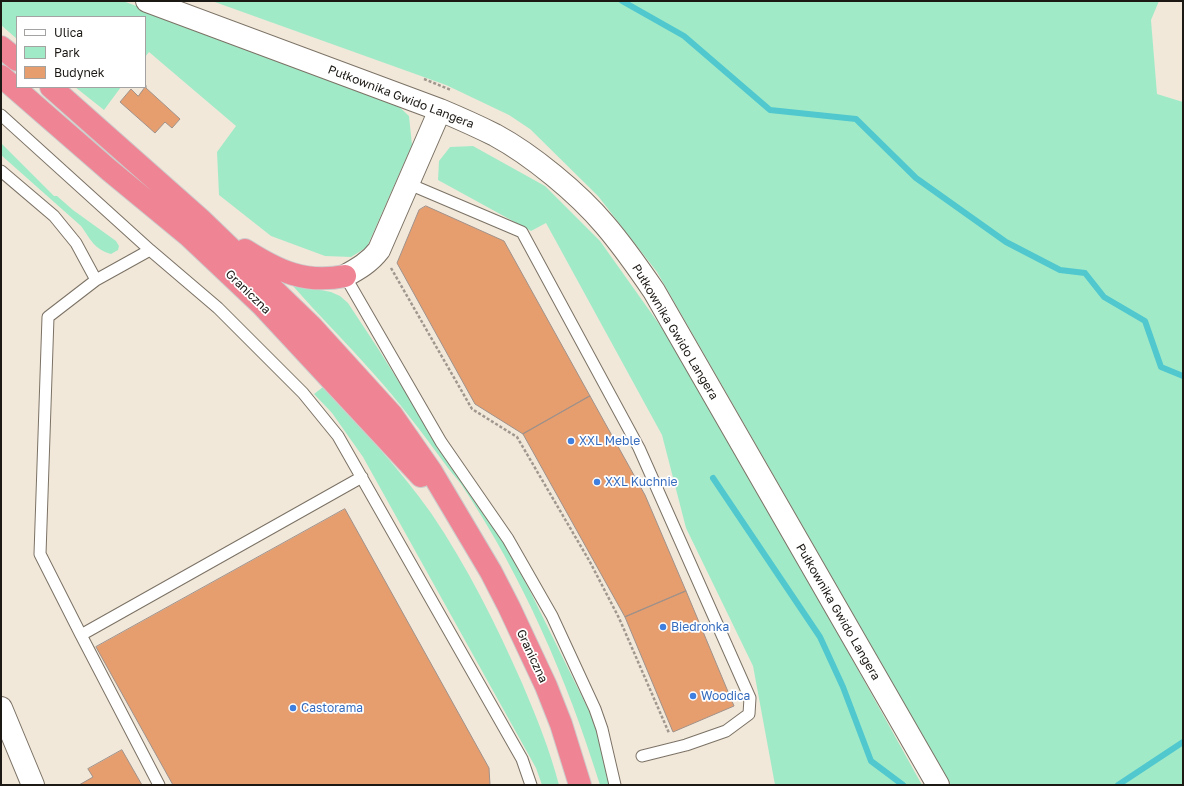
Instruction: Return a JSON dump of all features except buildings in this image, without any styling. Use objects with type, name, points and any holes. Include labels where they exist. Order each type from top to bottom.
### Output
[{"type":"highway","points":[[1,47],[16,59]]},
{"type":"highway","name":"Graniczna","points":[[1,76],[109,170],[189,236],[262,305],[422,477],[468,534]]},
{"type":"highway","name":"Graniczna","points":[[51,88],[200,219],[312,327],[392,415],[431,471],[509,607],[546,686],[566,739],[580,785]]},
{"type":"highway","points":[[200,219],[274,268],[308,278],[330,279],[345,276]]},
{"type":"street","name":"Pułkownika Gwido Langera","points":[[147,1],[440,110],[496,136],[525,154],[551,174],[604,224],[629,255],[654,291],[938,785]]},
{"type":"street","points":[[345,276],[374,258],[379,250],[440,110]]},
{"type":"street","points":[[1,708],[33,785]]},
{"type":"lane","points":[[1,115],[150,250],[218,308],[303,393],[338,436],[522,759],[531,785]]},
{"type":"lane","points":[[1,171],[54,216],[76,243],[96,280]]},
{"type":"lane","points":[[409,184],[522,232],[639,448],[750,698],[749,714],[726,731],[674,748],[642,756]]},
{"type":"lane","points":[[150,250],[96,280],[48,317],[40,554],[159,785]]},
{"type":"lane","points":[[345,276],[442,442],[508,539],[552,616],[595,709],[602,729],[615,785]]},
{"type":"lane","points":[[81,635],[362,477]]},
{"type":"path","points":[[417,77],[451,90]]},
{"type":"path","points":[[390,267],[472,409],[517,437],[590,562],[619,618],[669,733],[674,748]]},
{"type":"green space","points":[[1,1],[123,1],[394,102],[409,116],[412,145],[367,247],[351,257],[325,256],[271,236],[219,195],[217,152],[236,126],[149,52],[146,56],[146,16],[16,16],[16,38],[1,25]]},
{"type":"green space","points":[[212,1],[1159,1],[1151,20],[1157,94],[1183,102],[1183,785],[951,785],[657,272],[598,196],[530,129],[509,115],[446,85]]},
{"type":"green space","points":[[76,88],[120,88],[104,110]]},
{"type":"green space","points":[[1,143],[54,196],[57,196],[73,210],[116,241],[119,246],[118,250],[111,254],[97,247],[90,240],[81,226],[1,155]]},
{"type":"green space","points":[[473,146],[545,186],[600,241],[664,331],[846,648],[922,785],[775,785],[753,666],[686,528],[662,435],[546,223],[531,231],[438,180],[439,161],[450,147]]},
{"type":"green space","points":[[295,285],[331,292],[340,296],[348,303],[432,435],[473,494],[502,540],[529,589],[591,715],[600,743],[609,785],[600,785],[573,706],[558,668],[524,592],[483,519],[461,484],[421,431],[383,384],[293,286]]},
{"type":"green space","points":[[323,387],[406,480],[431,513],[457,554],[491,617],[522,683],[547,746],[559,785],[542,785],[536,768],[363,457],[332,413],[314,394]]},
{"type":"waterway","points":[[622,1],[684,36],[770,110],[856,119],[916,178],[1006,242],[1060,270],[1085,273],[1104,297],[1145,321],[1161,367],[1183,376]]},
{"type":"waterway","points":[[713,478],[820,637],[843,687],[871,761],[903,785]]},
{"type":"waterway","points":[[1118,785],[1183,742]]},
{"type":"place","name":"XXL Meble","points":[[571,441]]},
{"type":"place","name":"XXL Kuchnie","points":[[597,482]]},
{"type":"place","name":"Biedronka","points":[[663,627]]},
{"type":"place","name":"Woodica","points":[[693,696]]},
{"type":"place","name":"Castorama","points":[[293,708]]}]
